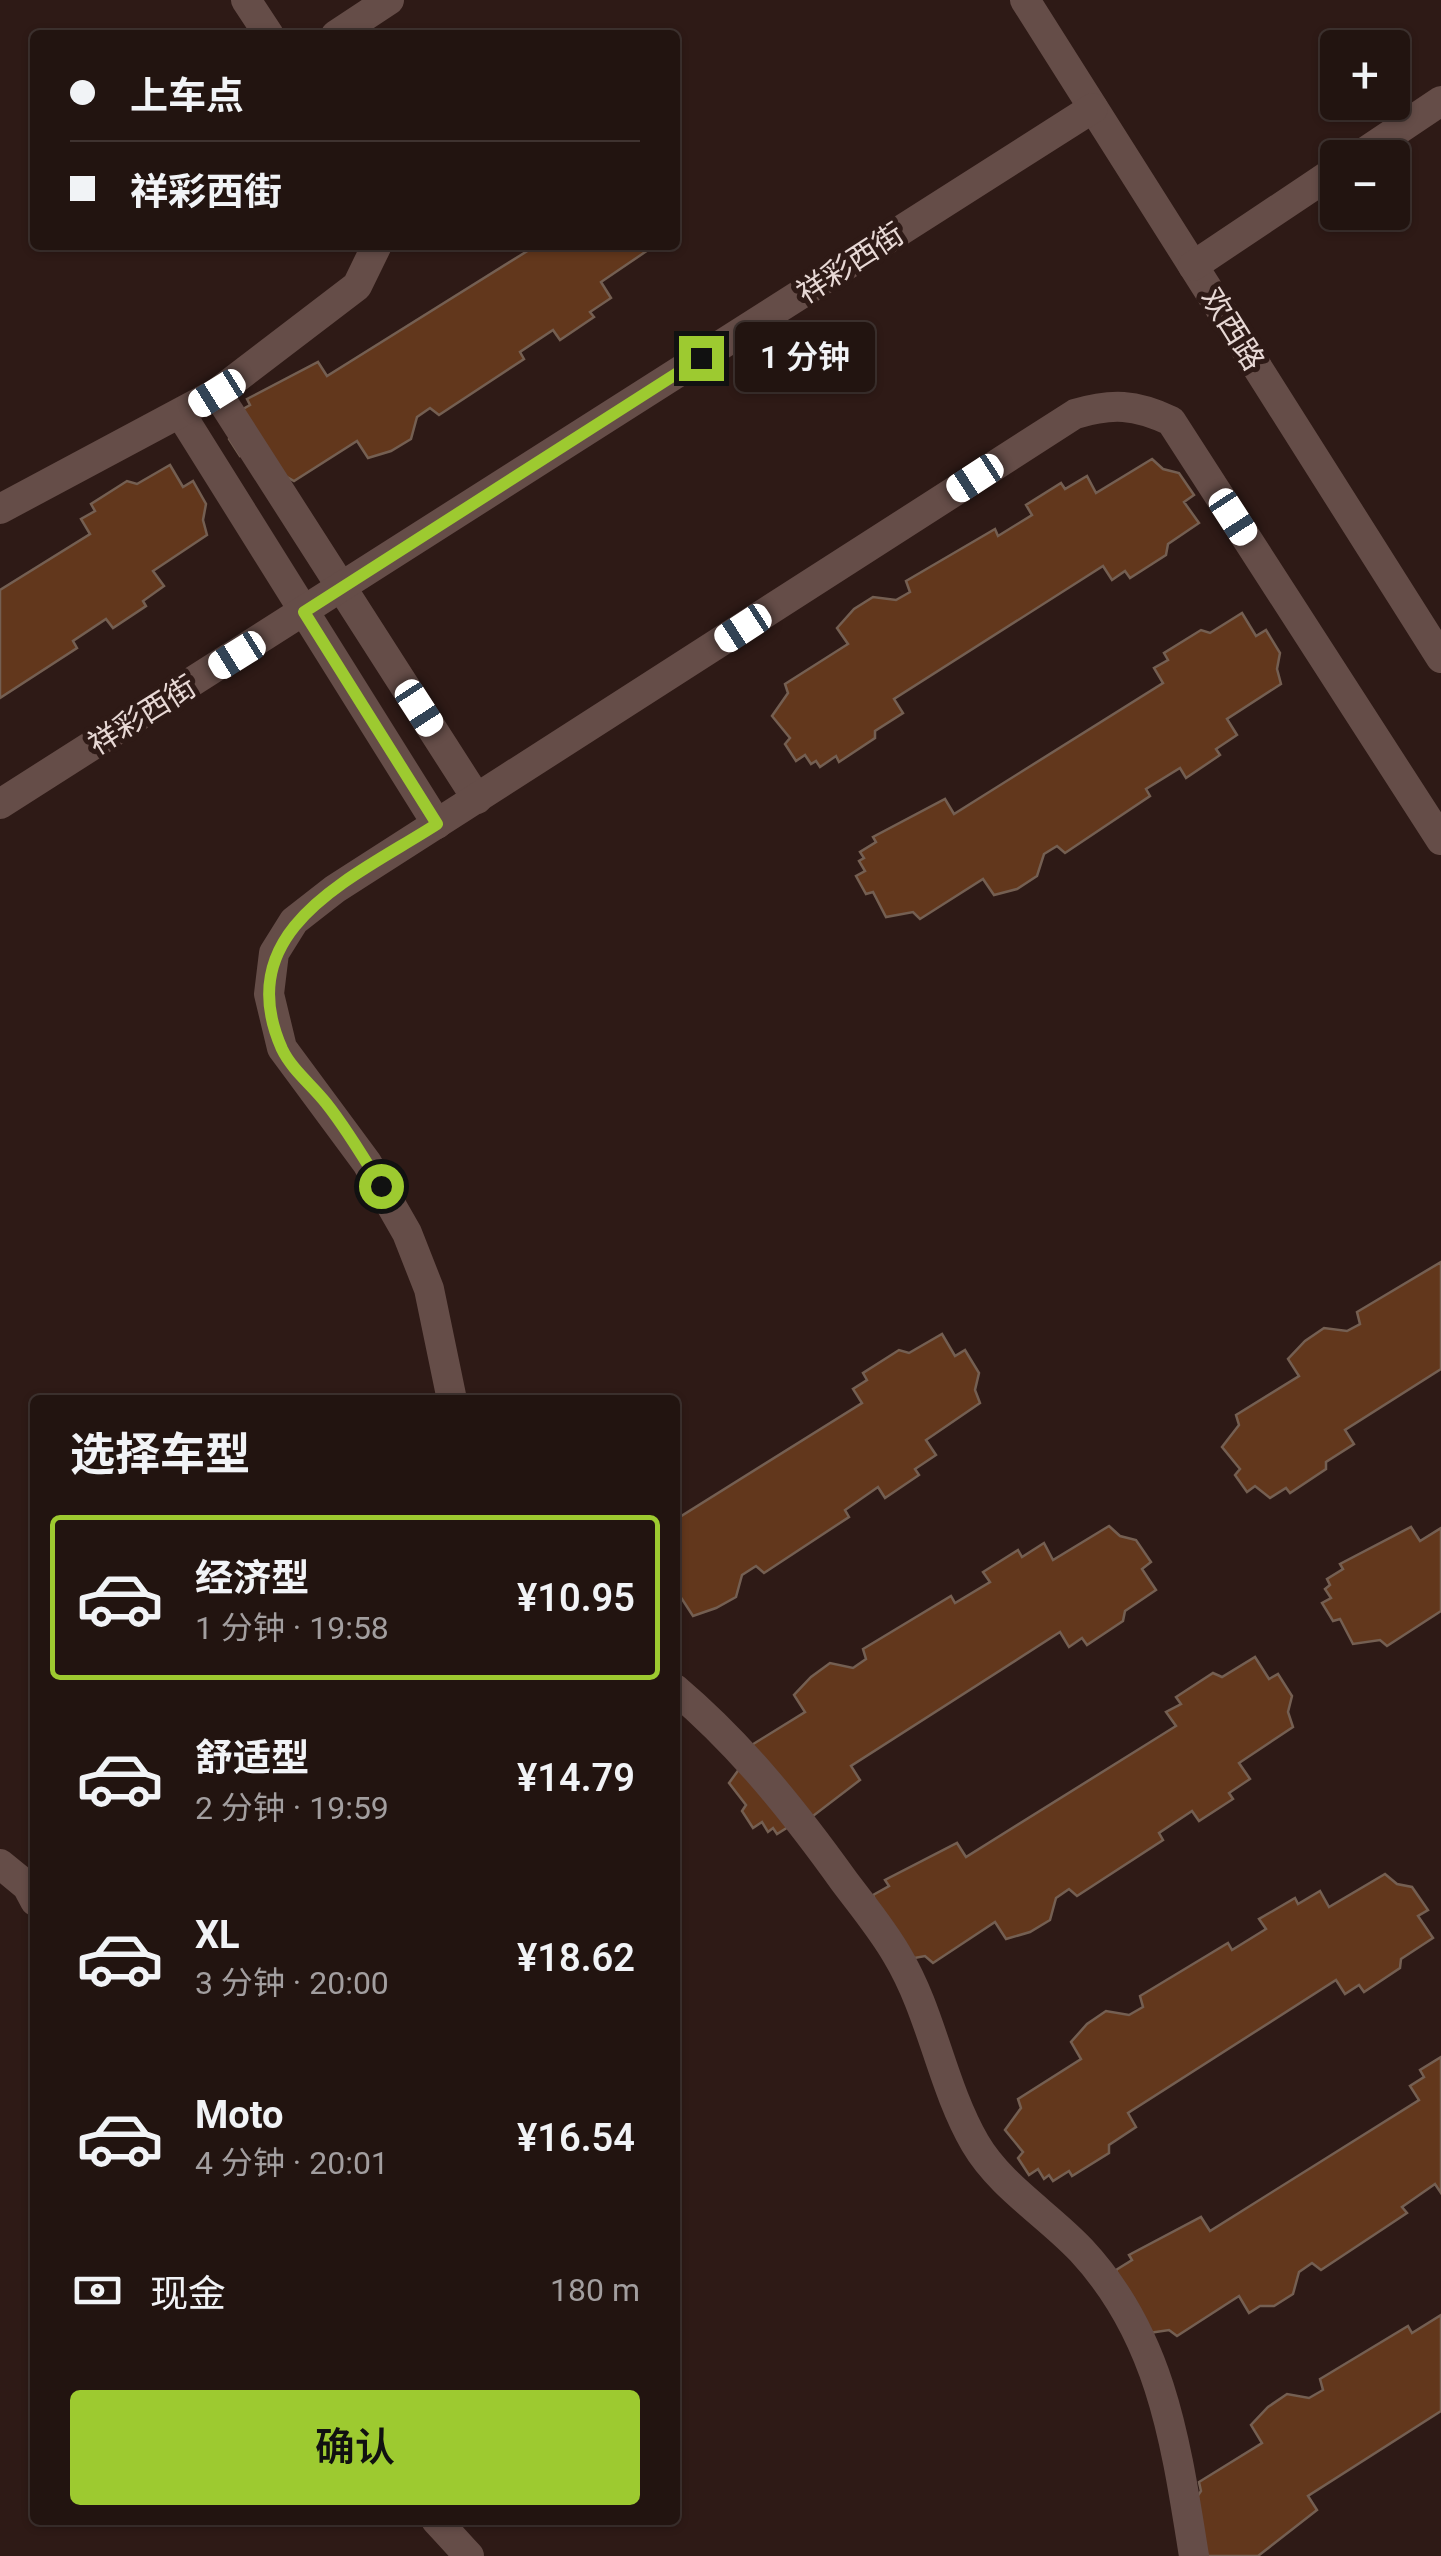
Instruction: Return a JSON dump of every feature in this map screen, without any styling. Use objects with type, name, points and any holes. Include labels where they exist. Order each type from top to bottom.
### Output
[{"type":"street","points":[[246,0],[266,30]]},
{"type":"street","points":[[344,30],[390,0]]},
{"type":"street","name":"欢西路","points":[[1024,0],[1441,658]]},
{"type":"street","points":[[1382,140],[1441,100]]},
{"type":"street","name":"祥彩西街","points":[[0,804],[1093,108]]},
{"type":"street","points":[[1193,266],[1320,182]]},
{"type":"street","points":[[0,509],[182,416],[217,393],[357,286],[375,250]]},
{"type":"street","points":[[217,393],[477,799]]},
{"type":"street","points":[[451,1395],[430,1290],[407,1233],[367,1163],[282,1048],[269,994],[274,953],[294,921],[437,824],[1075,414],[1107,404],[1141,407],[1170,420],[1441,840]]},
{"type":"street","points":[[182,416],[437,824]]},
{"type":"street","points":[[680,1693],[722,1729],[780,1794],[898,1956],[976,2146],[1006,2182],[1082,2251],[1124,2305],[1150,2354],[1172,2420],[1194,2556]]},
{"type":"street","points":[[0,1864],[30,1893]]},
{"type":"street","points":[[441,2525],[469,2556]]},
{"type":"building","points":[[529,250],[648,250],[601,282],[611,298],[590,312],[594,317],[560,340],[553,330],[520,352],[524,359],[439,415],[430,408],[417,417],[411,439],[391,451],[368,458],[357,441],[294,481],[247,454],[240,456],[229,439],[234,414],[250,405],[247,399],[318,362],[327,376]]},
{"type":"building","points":[[1152,459],[1163,469],[1179,473],[1194,495],[1184,502],[1199,523],[1168,544],[1166,555],[1130,578],[1125,571],[1112,580],[1103,566],[894,699],[903,713],[839,762],[836,756],[820,767],[816,761],[811,764],[805,755],[796,761],[785,744],[790,738],[772,716],[788,693],[785,684],[848,644],[837,628],[854,609],[873,597],[896,600],[910,592],[906,581],[995,529],[998,536],[1032,515],[1026,505],[1061,483],[1065,489],[1087,476],[1096,493]]},
{"type":"building","points":[[170,465],[183,487],[193,481],[206,504],[203,520],[207,535],[153,571],[164,586],[143,601],[146,606],[113,628],[106,619],[73,641],[77,648],[0,698],[0,590],[90,534],[81,519],[95,511],[91,504],[127,481],[137,484]]},
{"type":"building","points":[[1242,613],[1256,636],[1266,630],[1280,653],[1277,669],[1281,684],[1227,719],[1237,735],[1216,749],[1220,755],[1186,778],[1180,768],[1146,789],[1150,796],[1065,853],[1057,846],[1044,854],[1037,876],[1017,889],[994,895],[983,879],[920,919],[913,912],[886,917],[873,892],[866,894],[856,876],[865,871],[859,861],[864,858],[860,852],[876,842],[873,837],[945,799],[954,814],[1163,683],[1154,668],[1168,660],[1164,653],[1201,630],[1210,633]]},
{"type":"building","points":[[1441,1262],[1441,1369],[1345,1430],[1354,1444],[1290,1493],[1286,1488],[1270,1498],[1255,1486],[1247,1492],[1235,1475],[1240,1469],[1222,1447],[1239,1425],[1236,1415],[1299,1376],[1288,1359],[1305,1341],[1324,1328],[1347,1331],[1360,1324],[1357,1312]]},
{"type":"building","points":[[942,1334],[955,1356],[965,1350],[979,1373],[975,1390],[980,1403],[926,1440],[936,1455],[915,1469],[919,1475],[885,1498],[878,1487],[845,1510],[849,1517],[764,1573],[756,1566],[742,1575],[736,1597],[693,1616],[680,1600],[680,1517],[862,1403],[853,1389],[867,1380],[863,1373],[899,1350],[909,1353]]},
{"type":"building","points":[[1109,1526],[1120,1536],[1136,1540],[1151,1562],[1142,1569],[1156,1590],[1125,1611],[1123,1621],[1087,1645],[1082,1638],[1069,1647],[1060,1632],[851,1766],[860,1780],[796,1829],[793,1824],[777,1834],[773,1828],[768,1832],[762,1822],[753,1828],[742,1811],[746,1805],[729,1783],[745,1761],[742,1751],[805,1712],[794,1695],[811,1677],[830,1663],[853,1668],[866,1659],[863,1649],[951,1596],[955,1603],[990,1582],[983,1572],[1018,1550],[1022,1557],[1044,1543],[1053,1560]]},
{"type":"building","points":[[1411,1527],[1420,1541],[1441,1528],[1441,1611],[1387,1646],[1380,1640],[1353,1644],[1340,1619],[1333,1621],[1322,1603],[1331,1598],[1325,1589],[1330,1585],[1327,1579],[1343,1569],[1340,1564]]},
{"type":"building","points":[[1255,1657],[1269,1679],[1278,1674],[1292,1696],[1288,1712],[1293,1727],[1239,1763],[1250,1779],[1229,1793],[1233,1799],[1199,1821],[1192,1811],[1159,1833],[1163,1840],[1077,1896],[1069,1889],[1056,1898],[1050,1920],[1030,1932],[1006,1939],[995,1922],[933,1963],[925,1956],[898,1961],[873,1895],[889,1886],[885,1880],[957,1843],[966,1857],[1176,1726],[1166,1712],[1181,1704],[1176,1697],[1213,1673],[1222,1677]]},
{"type":"building","points":[[1385,1874],[1397,1884],[1412,1887],[1428,1910],[1418,1916],[1433,1938],[1401,1959],[1400,1968],[1364,1992],[1359,1985],[1345,1994],[1336,1980],[1128,2113],[1136,2127],[1109,2145],[1109,2153],[1072,2176],[1069,2171],[1053,2181],[1049,2175],[1044,2179],[1038,2169],[1029,2175],[1018,2158],[1023,2152],[1005,2130],[1021,2108],[1018,2099],[1081,2059],[1071,2042],[1087,2024],[1106,2011],[1129,2015],[1143,2007],[1140,1996],[1228,1943],[1232,1950],[1266,1929],[1259,1919],[1295,1898],[1298,1904],[1320,1891],[1329,1907]]},
{"type":"building","points":[[1441,2057],[1441,2193],[1435,2184],[1402,2207],[1407,2213],[1321,2270],[1312,2263],[1299,2272],[1293,2294],[1274,2306],[1260,2306],[1249,2313],[1239,2296],[1177,2336],[1169,2330],[1142,2334],[1116,2270],[1132,2260],[1129,2255],[1201,2217],[1210,2231],[1419,2100],[1410,2086],[1424,2077],[1420,2070]]},
{"type":"building","points":[[1441,2315],[1441,2411],[1308,2496],[1317,2510],[1258,2556],[1208,2556],[1186,2513],[1201,2491],[1199,2482],[1262,2443],[1251,2425],[1268,2407],[1287,2394],[1309,2398],[1323,2390],[1320,2379],[1408,2326],[1412,2333]]},
{"type":"route","points":[[381,1186],[326,1103],[282,1048],[269,994],[274,953],[294,921],[437,824],[304,612],[701,358]]}]
